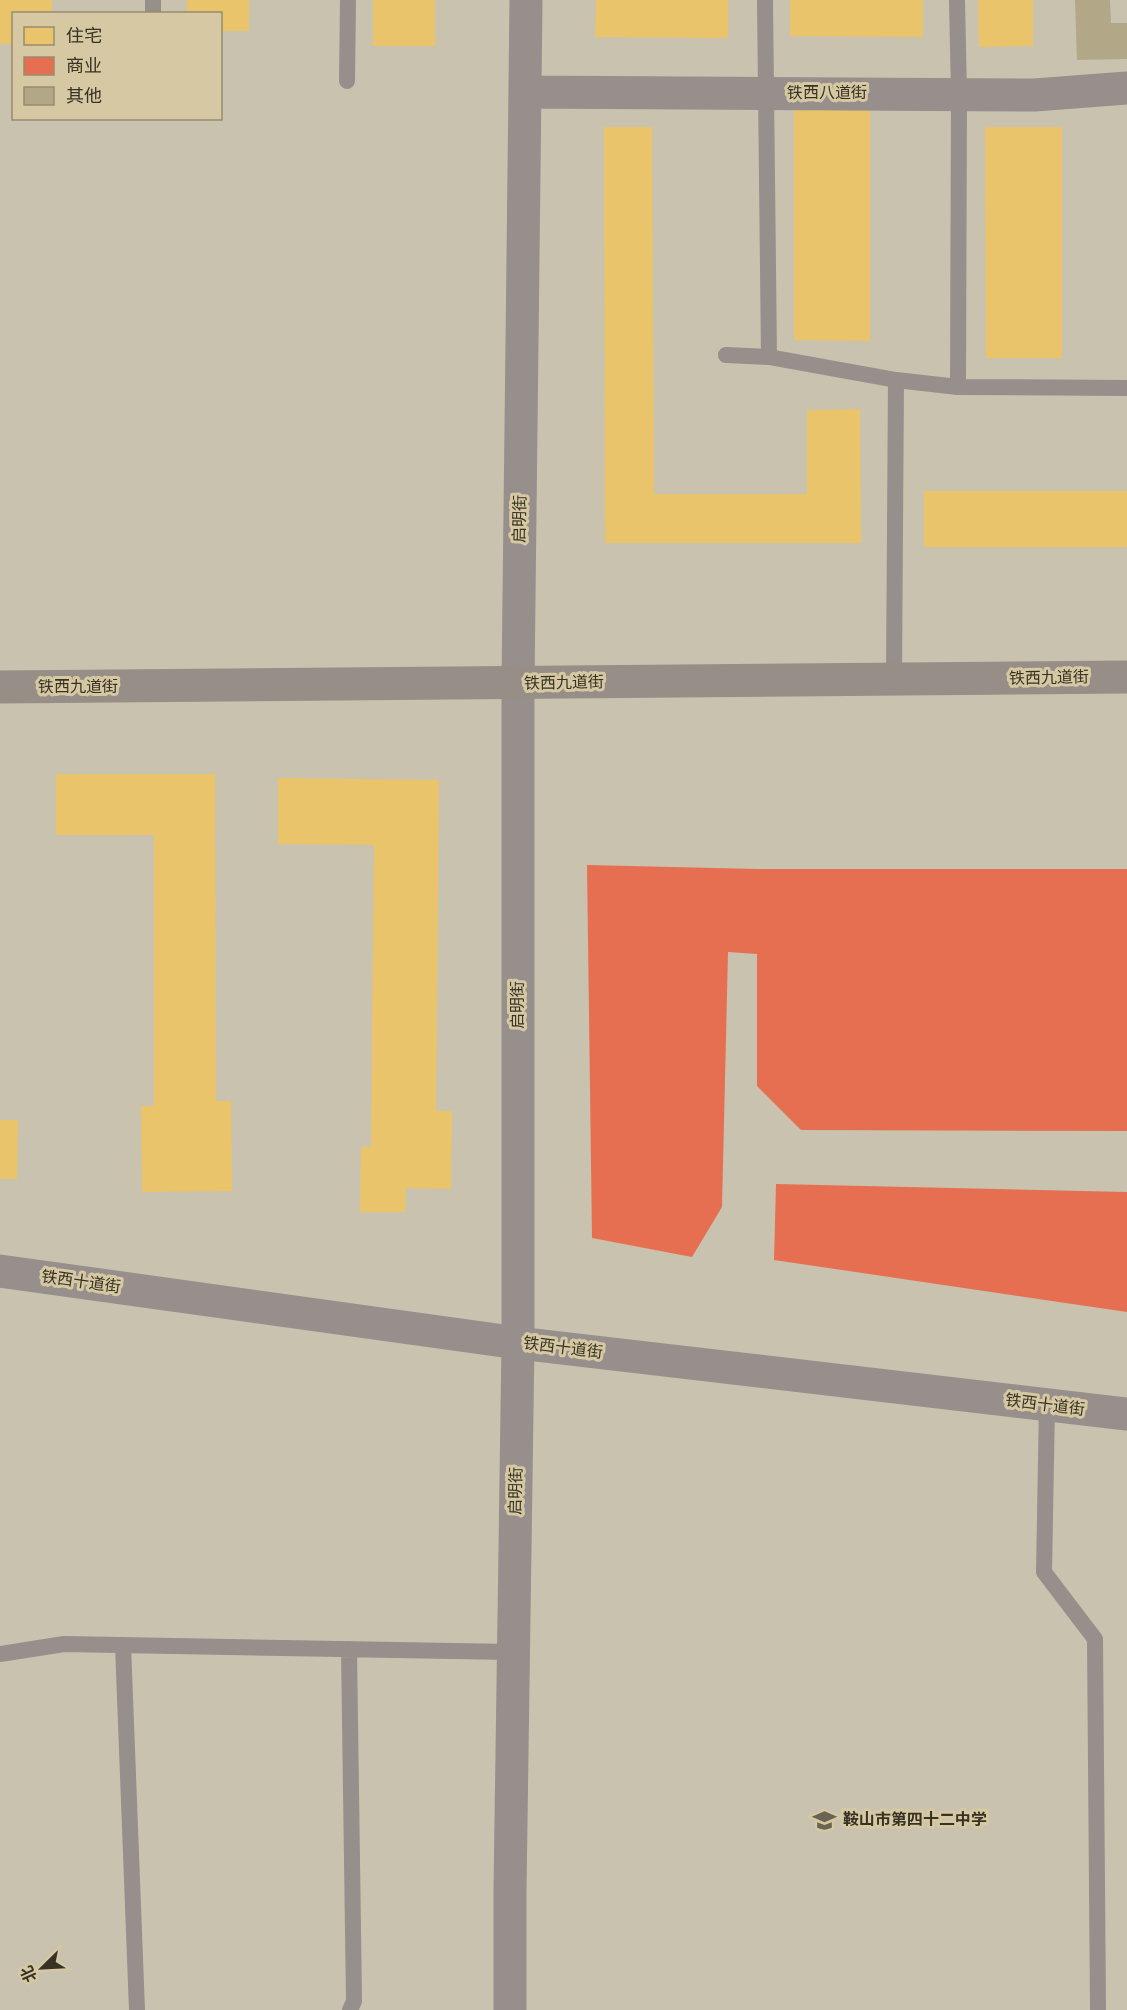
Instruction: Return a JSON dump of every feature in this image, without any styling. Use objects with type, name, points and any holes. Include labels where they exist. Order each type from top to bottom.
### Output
[{"type":"main road","name":"铁西九道街","points":[[0,687],[1127,677]]},
{"type":"street","name":"启明街","points":[[510,2010],[518,1343],[518,684],[526,0]]},
{"type":"street","name":"铁西八道街","points":[[526,92],[1035,94],[1127,88]]},
{"type":"street","name":"铁西十道街","points":[[0,1271],[518,1343],[1127,1414]]},
{"type":"lane","points":[[347,81],[348,0]]},
{"type":"lane","points":[[765,0],[769,357]]},
{"type":"lane","points":[[957,0],[958,387]]},
{"type":"lane","points":[[726,355],[769,357],[896,381],[958,387],[1127,388]]},
{"type":"lane","points":[[894,680],[896,381]]},
{"type":"lane","points":[[1047,1405],[1044,1572],[1095,1640],[1098,2010]]},
{"type":"lane","points":[[0,1654],[64,1644],[514,1652]]},
{"type":"lane","points":[[123,1645],[136,2010]]},
{"type":"lane","points":[[348,1649],[354,2001],[350,2010]]},
{"type":"building: 住宅","points":[[0,0],[52,0],[52,12],[12,12],[12,44],[0,44]]},
{"type":"building: 住宅","points":[[187,0],[249,0],[249,31],[222,31],[222,12],[187,12]]},
{"type":"building: 住宅","points":[[373,0],[435,0],[435,46],[373,46]]},
{"type":"building: 住宅","points":[[596,0],[728,0],[728,38],[595,37]]},
{"type":"building: 住宅","points":[[790,0],[923,0],[923,37],[790,36]]},
{"type":"building: 住宅","points":[[978,0],[1033,0],[1033,46],[979,47]]},
{"type":"building: 住宅","points":[[794,109],[870,109],[870,341],[794,340]]},
{"type":"building: 住宅","points":[[604,127],[652,127],[654,494],[807,494],[807,410],[860,409],[861,543],[605,543]]},
{"type":"building: 住宅","points":[[985,127],[1062,127],[1062,358],[986,358]]},
{"type":"building: 住宅","points":[[924,491],[1127,491],[1127,547],[924,547]]},
{"type":"building: 住宅","points":[[56,774],[215,774],[216,1101],[231,1101],[232,1191],[142,1192],[141,1106],[154,1106],[154,835],[56,835]]},
{"type":"building: 住宅","points":[[278,778],[439,780],[436,1111],[452,1111],[451,1189],[406,1188],[405,1212],[360,1212],[361,1147],[371,1147],[374,845],[278,844]]},
{"type":"building: 住宅","points":[[0,1120],[18,1120],[17,1179],[0,1179]]},
{"type":"building: 商业","points":[[587,865],[757,869],[1127,869],[1127,1131],[801,1130],[757,1086],[757,954],[728,952],[722,1207],[692,1257],[592,1238]]},
{"type":"building: 商业","points":[[776,1184],[1127,1192],[1127,1312],[774,1260]]},
{"type":"building: 其他","points":[[1075,0],[1110,0],[1111,23],[1127,23],[1127,59],[1077,60]]},
{"type":"place","name":"鞍山市第四十二中学","points":[[825,1820]]}]
